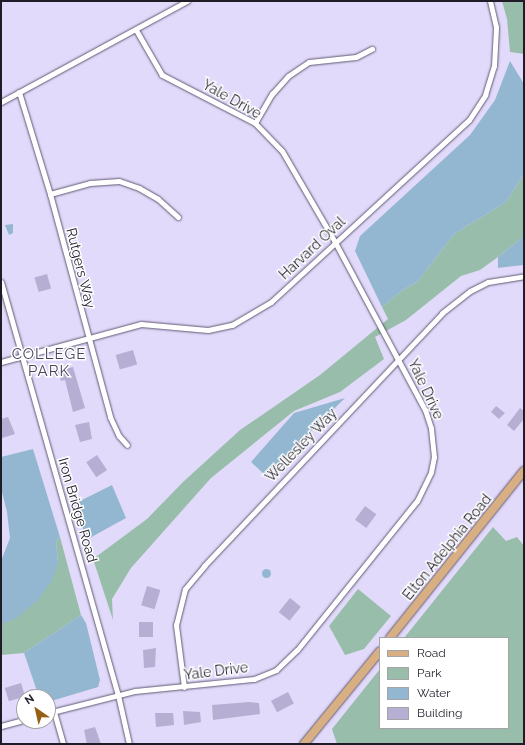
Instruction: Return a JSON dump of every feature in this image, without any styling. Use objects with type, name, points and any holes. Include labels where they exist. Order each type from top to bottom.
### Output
[{"type":"main road","name":"Elton Adelphia Road","points":[[391,637],[524,471]]},
{"type":"main road","points":[[304,744],[379,652]]},
{"type":"street","points":[[1,102],[187,1]]},
{"type":"street","name":"Harvard Oval","points":[[1,362],[142,324],[208,330],[232,325],[271,302],[335,242],[445,144],[478,106],[490,81],[496,53],[496,27],[490,1]]},
{"type":"street","name":"Yale Drive","points":[[56,712],[118,695],[152,689],[254,679],[276,670],[297,650],[417,501],[431,472],[434,444],[425,410],[335,242],[282,151],[255,123],[162,75],[136,30]]},
{"type":"street","points":[[255,123],[272,94],[288,76],[309,62],[356,57],[372,49]]},
{"type":"street","name":"Rutgers Way","points":[[19,92],[50,194],[87,339],[110,417],[119,436],[127,445]]},
{"type":"street","points":[[50,194],[90,182],[119,181],[151,195],[178,217]]},
{"type":"street","name":"Wellesley Way","points":[[184,687],[176,625],[186,589],[270,494],[399,360],[442,313],[470,291],[488,282],[524,276]]},
{"type":"street","name":"Iron Bridge Road","points":[[1,282],[118,695],[129,744]]},
{"type":"street","points":[[1,726],[16,722]]},
{"type":"street","points":[[56,726],[63,744]]},
{"type":"green space","points":[[502,1],[524,1],[524,54],[510,52],[507,19]]},
{"type":"green space","points":[[524,174],[524,236],[480,270],[461,276],[406,320],[375,337],[384,359],[340,392],[294,411],[211,478],[131,568],[112,599],[113,620],[93,559],[147,519],[183,482],[240,430],[320,375],[388,319],[382,307],[400,292],[418,281],[454,234],[506,202]]},
{"type":"green space","points":[[493,527],[506,541],[517,537],[524,546],[524,744],[337,744],[332,729],[379,670],[379,729],[509,729],[509,637],[405,637]]},
{"type":"green space","points":[[60,537],[81,615],[24,653],[1,655],[1,624],[58,563],[56,541]]},
{"type":"green space","points":[[358,589],[391,616],[364,649],[345,655],[329,626]]},
{"type":"water","points":[[510,61],[524,84],[524,174],[506,202],[454,234],[418,281],[400,292],[382,307],[355,251],[360,236],[470,135],[495,100]]},
{"type":"water","points":[[13,224],[13,233],[9,235],[5,225]]},
{"type":"water","points":[[524,236],[524,265],[498,268],[498,257]]},
{"type":"water","points":[[345,398],[266,476],[251,462],[294,413]]},
{"type":"water","points":[[33,449],[60,537],[56,541],[58,563],[52,580],[38,600],[15,619],[1,624],[1,561],[10,538],[7,512],[1,488],[1,457]]},
{"type":"water","points":[[112,485],[126,518],[86,540],[76,503]]},
{"type":"water","points":[[264,569],[268,569],[270,573],[268,577],[264,577],[262,575],[262,571]]},
{"type":"water","points":[[81,615],[86,623],[100,680],[98,687],[56,700],[56,689],[36,689],[24,653]]},
{"type":"building","points":[[47,274],[51,288],[39,292],[35,278]]},
{"type":"building","points":[[133,350],[137,364],[120,369],[116,355]]},
{"type":"building","points":[[73,367],[85,408],[73,412],[65,380],[61,381],[58,371]]},
{"type":"building","points":[[496,406],[505,413],[499,419],[491,412]]},
{"type":"building","points":[[520,408],[524,411],[524,419],[514,431],[507,425]]},
{"type":"building","points":[[8,417],[15,434],[2,438],[1,419]]},
{"type":"building","points":[[89,422],[92,439],[80,442],[75,425]]},
{"type":"building","points":[[97,455],[107,470],[96,477],[86,462]]},
{"type":"building","points":[[365,506],[376,514],[366,528],[355,520]]},
{"type":"building","points":[[147,586],[160,590],[155,609],[141,605]]},
{"type":"building","points":[[290,598],[301,607],[290,621],[279,612]]},
{"type":"building","points":[[139,622],[153,622],[153,637],[139,637]]},
{"type":"building","points":[[156,648],[155,667],[144,668],[143,650]]},
{"type":"building","points":[[21,683],[23,689],[16,689],[16,699],[9,701],[5,688]]},
{"type":"building","points":[[288,692],[294,704],[277,712],[271,701]]},
{"type":"building","points":[[249,702],[259,703],[260,714],[213,720],[212,705]]},
{"type":"building","points":[[183,711],[200,712],[201,722],[184,725]]},
{"type":"building","points":[[155,713],[173,713],[174,725],[156,727]]},
{"type":"building","points":[[95,727],[101,744],[87,744],[84,730]]},
{"type":"district","name":"COLLEGE PARK","points":[[49,362]]}]
